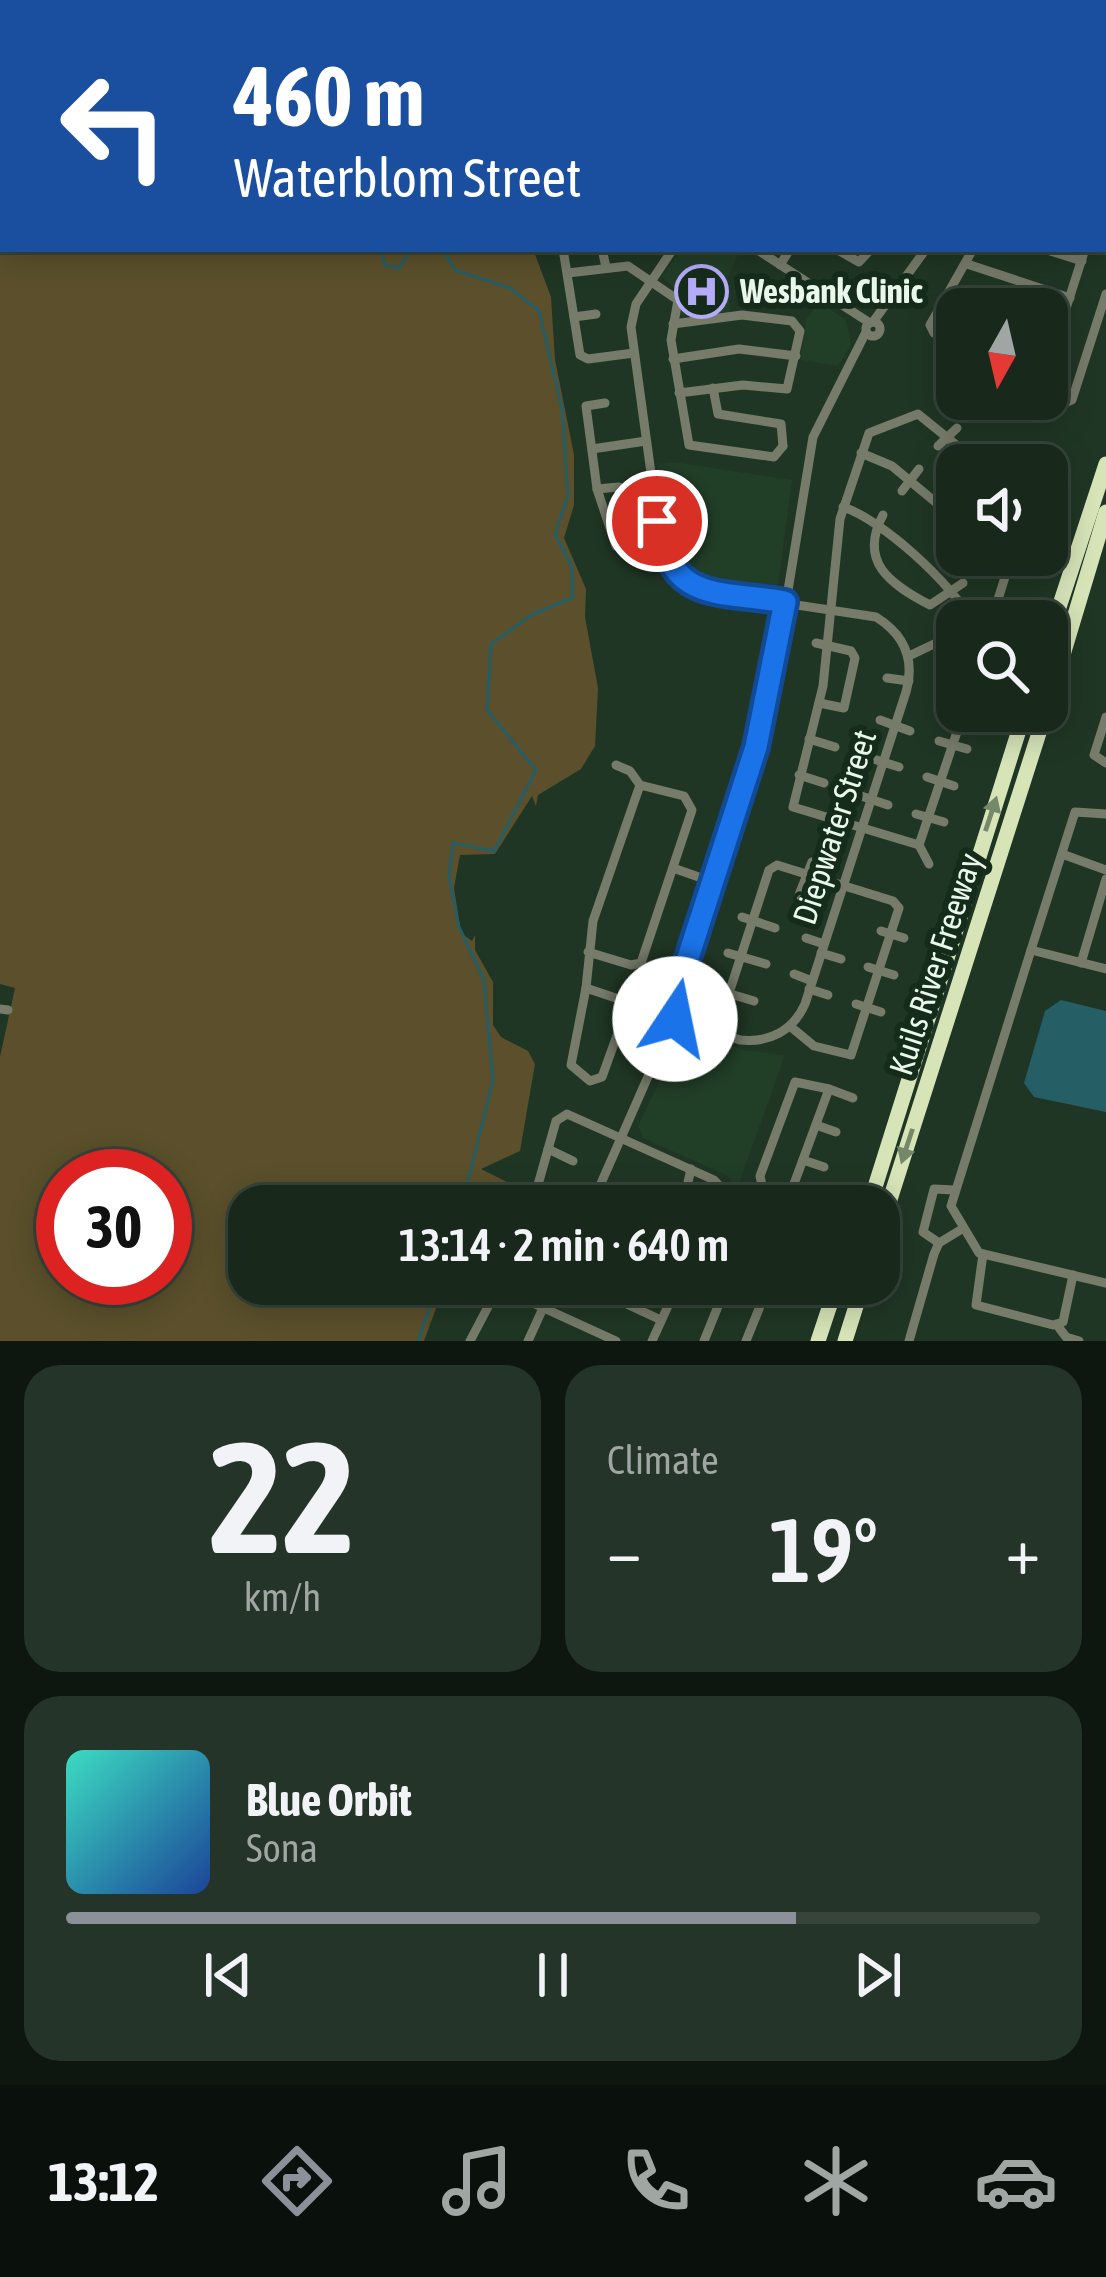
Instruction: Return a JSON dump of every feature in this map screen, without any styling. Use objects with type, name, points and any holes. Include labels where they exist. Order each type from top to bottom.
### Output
[{"type":"highway","points":[[1061,600],[1106,464]]},
{"type":"highway","name":"Kuils River Freeway","points":[[1068,640],[1106,512]]},
{"type":"highway","name":"Kuils River Freeway","points":[[876,1185],[1018,732]]},
{"type":"highway","name":"Kuils River Freeway","points":[[894,1185],[1040,732]]},
{"type":"highway","points":[[822,1341],[834,1305]]},
{"type":"highway","points":[[849,1341],[860,1305]]},
{"type":"street","points":[[564,252],[581,357],[634,353]]},
{"type":"street","points":[[605,252],[606,267]]},
{"type":"street","points":[[671,252],[633,312],[646,441],[668,565],[692,586],[835,609],[885,622],[909,656],[936,643]]},
{"type":"street","points":[[760,252],[871,328]]},
{"type":"street","points":[[780,266],[788,252]]},
{"type":"street","points":[[841,252],[857,262],[868,252]]},
{"type":"street","points":[[601,1185],[669,1017],[761,729],[810,452],[832,391],[924,252]]},
{"type":"street","points":[[948,288],[973,252]]},
{"type":"street","points":[[1054,252],[1082,261]]},
{"type":"street","points":[[1068,302],[1084,252]]},
{"type":"street","points":[[967,264],[1070,298]]},
{"type":"street","points":[[568,273],[628,266],[678,300],[674,359],[688,445],[772,457],[783,446]]},
{"type":"street","points":[[1068,403],[1106,295]]},
{"type":"street","points":[[936,307],[927,318],[936,334]]},
{"type":"street","points":[[574,317],[596,314]]},
{"type":"street","points":[[674,324],[742,315],[794,322],[800,331],[787,389],[712,388],[679,393]]},
{"type":"street","points":[[674,359],[740,350],[796,356]]},
{"type":"street","points":[[712,388],[720,415],[781,424],[783,446]]},
{"type":"street","points":[[605,403],[586,406],[597,489],[623,551],[661,546]]},
{"type":"street","points":[[929,864],[919,845],[793,807],[819,703],[816,685],[822,644],[835,609],[843,506],[851,481],[872,430],[920,415],[930,403]]},
{"type":"street","points":[[920,415],[947,444]]},
{"type":"street","points":[[896,419],[902,433]]},
{"type":"street","points":[[943,442],[957,428]]},
{"type":"street","points":[[592,449],[646,441]]},
{"type":"street","points":[[783,446],[810,452]]},
{"type":"street","points":[[861,453],[910,481],[936,503]]},
{"type":"street","points":[[902,491],[919,470]]},
{"type":"street","points":[[851,481],[863,484]]},
{"type":"street","points":[[597,489],[619,487]]},
{"type":"street","points":[[843,506],[928,562],[959,588],[963,600]]},
{"type":"street","points":[[883,514],[876,527],[874,564],[879,573],[928,604],[959,588]]},
{"type":"street","points":[[998,599],[1005,576]]},
{"type":"street","points":[[819,703],[844,708],[854,654],[822,644]]},
{"type":"street","name":"Diepwater Street","points":[[790,1027],[811,985],[871,800],[909,681],[909,656]]},
{"type":"street","points":[[887,678],[909,681]]},
{"type":"street","points":[[1106,717],[1094,754],[1106,763]]},
{"type":"street","points":[[880,720],[910,731]]},
{"type":"street","points":[[800,723],[835,747]]},
{"type":"street","points":[[919,845],[961,732]]},
{"type":"street","points":[[939,741],[967,749]]},
{"type":"street","points":[[867,757],[899,767]]},
{"type":"street","points":[[789,760],[824,783]]},
{"type":"street","points":[[616,765],[630,771],[640,785],[691,800]]},
{"type":"street","points":[[662,788],[665,776]]},
{"type":"street","points":[[927,777],[954,786]]},
{"type":"street","points":[[628,1005],[602,1077],[590,1081],[571,1065],[588,952],[595,914],[640,785]]},
{"type":"street","points":[[588,952],[637,965],[673,868],[696,785]]},
{"type":"street","points":[[855,794],[889,805]]},
{"type":"street","points":[[1100,1266],[1102,1282],[982,1254],[952,1208],[1077,811],[1106,814]]},
{"type":"street","points":[[627,814],[643,820]]},
{"type":"street","points":[[916,814],[944,823]]},
{"type":"street","points":[[822,833],[826,819]]},
{"type":"street","points":[[671,829],[684,834]]},
{"type":"street","points":[[1062,854],[1106,870]]},
{"type":"street","points":[[799,895],[812,862]]},
{"type":"street","points":[[586,988],[628,1005],[716,1033],[750,1041],[790,1027],[814,1046],[851,1055],[898,906],[880,891],[775,865],[747,919],[741,957],[723,992],[716,1033]]},
{"type":"street","points":[[673,868],[712,882]]},
{"type":"street","points":[[608,877],[622,882]]},
{"type":"street","points":[[1081,963],[1106,879]]},
{"type":"street","points":[[752,880],[764,884]]},
{"type":"street","points":[[650,890],[664,895]]},
{"type":"street","points":[[595,914],[611,919]]},
{"type":"street","points":[[833,916],[849,921]]},
{"type":"street","points":[[747,919],[775,928]]},
{"type":"street","points":[[639,927],[652,932]]},
{"type":"street","points":[[886,933],[904,938]]},
{"type":"street","points":[[806,938],[841,958]]},
{"type":"street","points":[[1031,950],[1106,969]]},
{"type":"street","points":[[728,953],[766,964]]},
{"type":"street","points":[[868,967],[894,975]]},
{"type":"street","points":[[794,974],[828,995]]},
{"type":"street","points":[[723,992],[754,1001]]},
{"type":"street","points":[[856,1004],[881,1012]]},
{"type":"street","points":[[762,1185],[760,1176],[794,1084],[803,1080],[853,1098]]},
{"type":"street","points":[[792,1185],[829,1089]]},
{"type":"street","points":[[969,1090],[1002,1095]]},
{"type":"street","points":[[537,1185],[556,1121],[567,1114],[722,1185]]},
{"type":"street","points":[[816,1125],[836,1132]]},
{"type":"street","points":[[548,1149],[573,1161]]},
{"type":"street","points":[[803,1160],[824,1167]]},
{"type":"street","points":[[687,1185],[691,1169]]},
{"type":"street","points":[[961,1169],[974,1174]]},
{"type":"street","points":[[939,1244],[922,1232],[925,1217],[934,1189],[954,1190]]},
{"type":"street","points":[[909,1341],[939,1244],[962,1228]]},
{"type":"street","points":[[982,1254],[972,1300],[976,1305],[1057,1325],[1066,1337],[1079,1341]]},
{"type":"street","points":[[1057,1325],[1063,1322],[1073,1275]]},
{"type":"street","points":[[470,1341],[489,1305]]},
{"type":"street","points":[[539,1305],[616,1341]]},
{"type":"street","points":[[629,1305],[662,1320]]},
{"type":"street","points":[[652,1341],[667,1305]]},
{"type":"street","points":[[704,1341],[719,1305]]},
{"type":"street","points":[[746,1341],[760,1305]]},
{"type":"street","points":[[527,1341],[543,1307]]},
{"type":"street","points":[[754,1321],[769,1327]]},
{"type":"street","points":[[574,1341],[582,1325]]},
{"type":"shaded area","points":[[0,252],[534,252],[551,297],[555,360],[574,455],[574,505],[564,538],[586,589],[585,617],[598,688],[595,746],[581,769],[538,795],[536,806],[532,796],[495,854],[460,855],[454,888],[461,933],[472,941],[475,935],[475,950],[493,982],[493,1025],[501,1037],[528,1051],[535,1064],[520,1151],[481,1169],[513,1185],[228,1185],[228,1305],[437,1305],[424,1341],[0,1341],[0,1057],[15,988],[0,984]]},
{"type":"shaded area","name":"Wesbank Clinic","points":[[679,252],[739,252],[726,282],[731,312],[679,316],[686,299],[662,277]]},
{"type":"shaded area","points":[[819,302],[846,320],[851,345],[838,366],[801,360],[806,320]]},
{"type":"shaded area","points":[[673,462],[792,480],[778,584],[767,592],[715,585],[678,562],[667,533],[657,464]]},
{"type":"shaded area","points":[[685,1030],[744,1050],[785,1055],[738,1185],[643,1138],[638,1126],[661,1078],[672,1037]]},
{"type":"water","points":[[1061,1000],[1106,1011],[1106,1112],[1034,1097],[1024,1083],[1045,1011]]},
{"type":"waterway","points":[[382,252],[385,265],[399,268],[409,252]]},
{"type":"waterway","points":[[445,252],[455,270],[510,288],[539,311],[562,409],[568,495],[555,534],[572,567],[572,598],[533,614],[491,644],[487,710],[536,770],[494,851],[453,843],[449,878],[459,927],[484,980],[493,1080],[467,1185]]},
{"type":"waterway","points":[[418,1341],[431,1305]]},
{"type":"place","name":"Wesbank Clinic","points":[[701,291]]},
{"type":"route","points":[[657,521],[668,565],[684,581],[701,590],[785,602],[766,710],[669,1017],[675,1019]]}]
